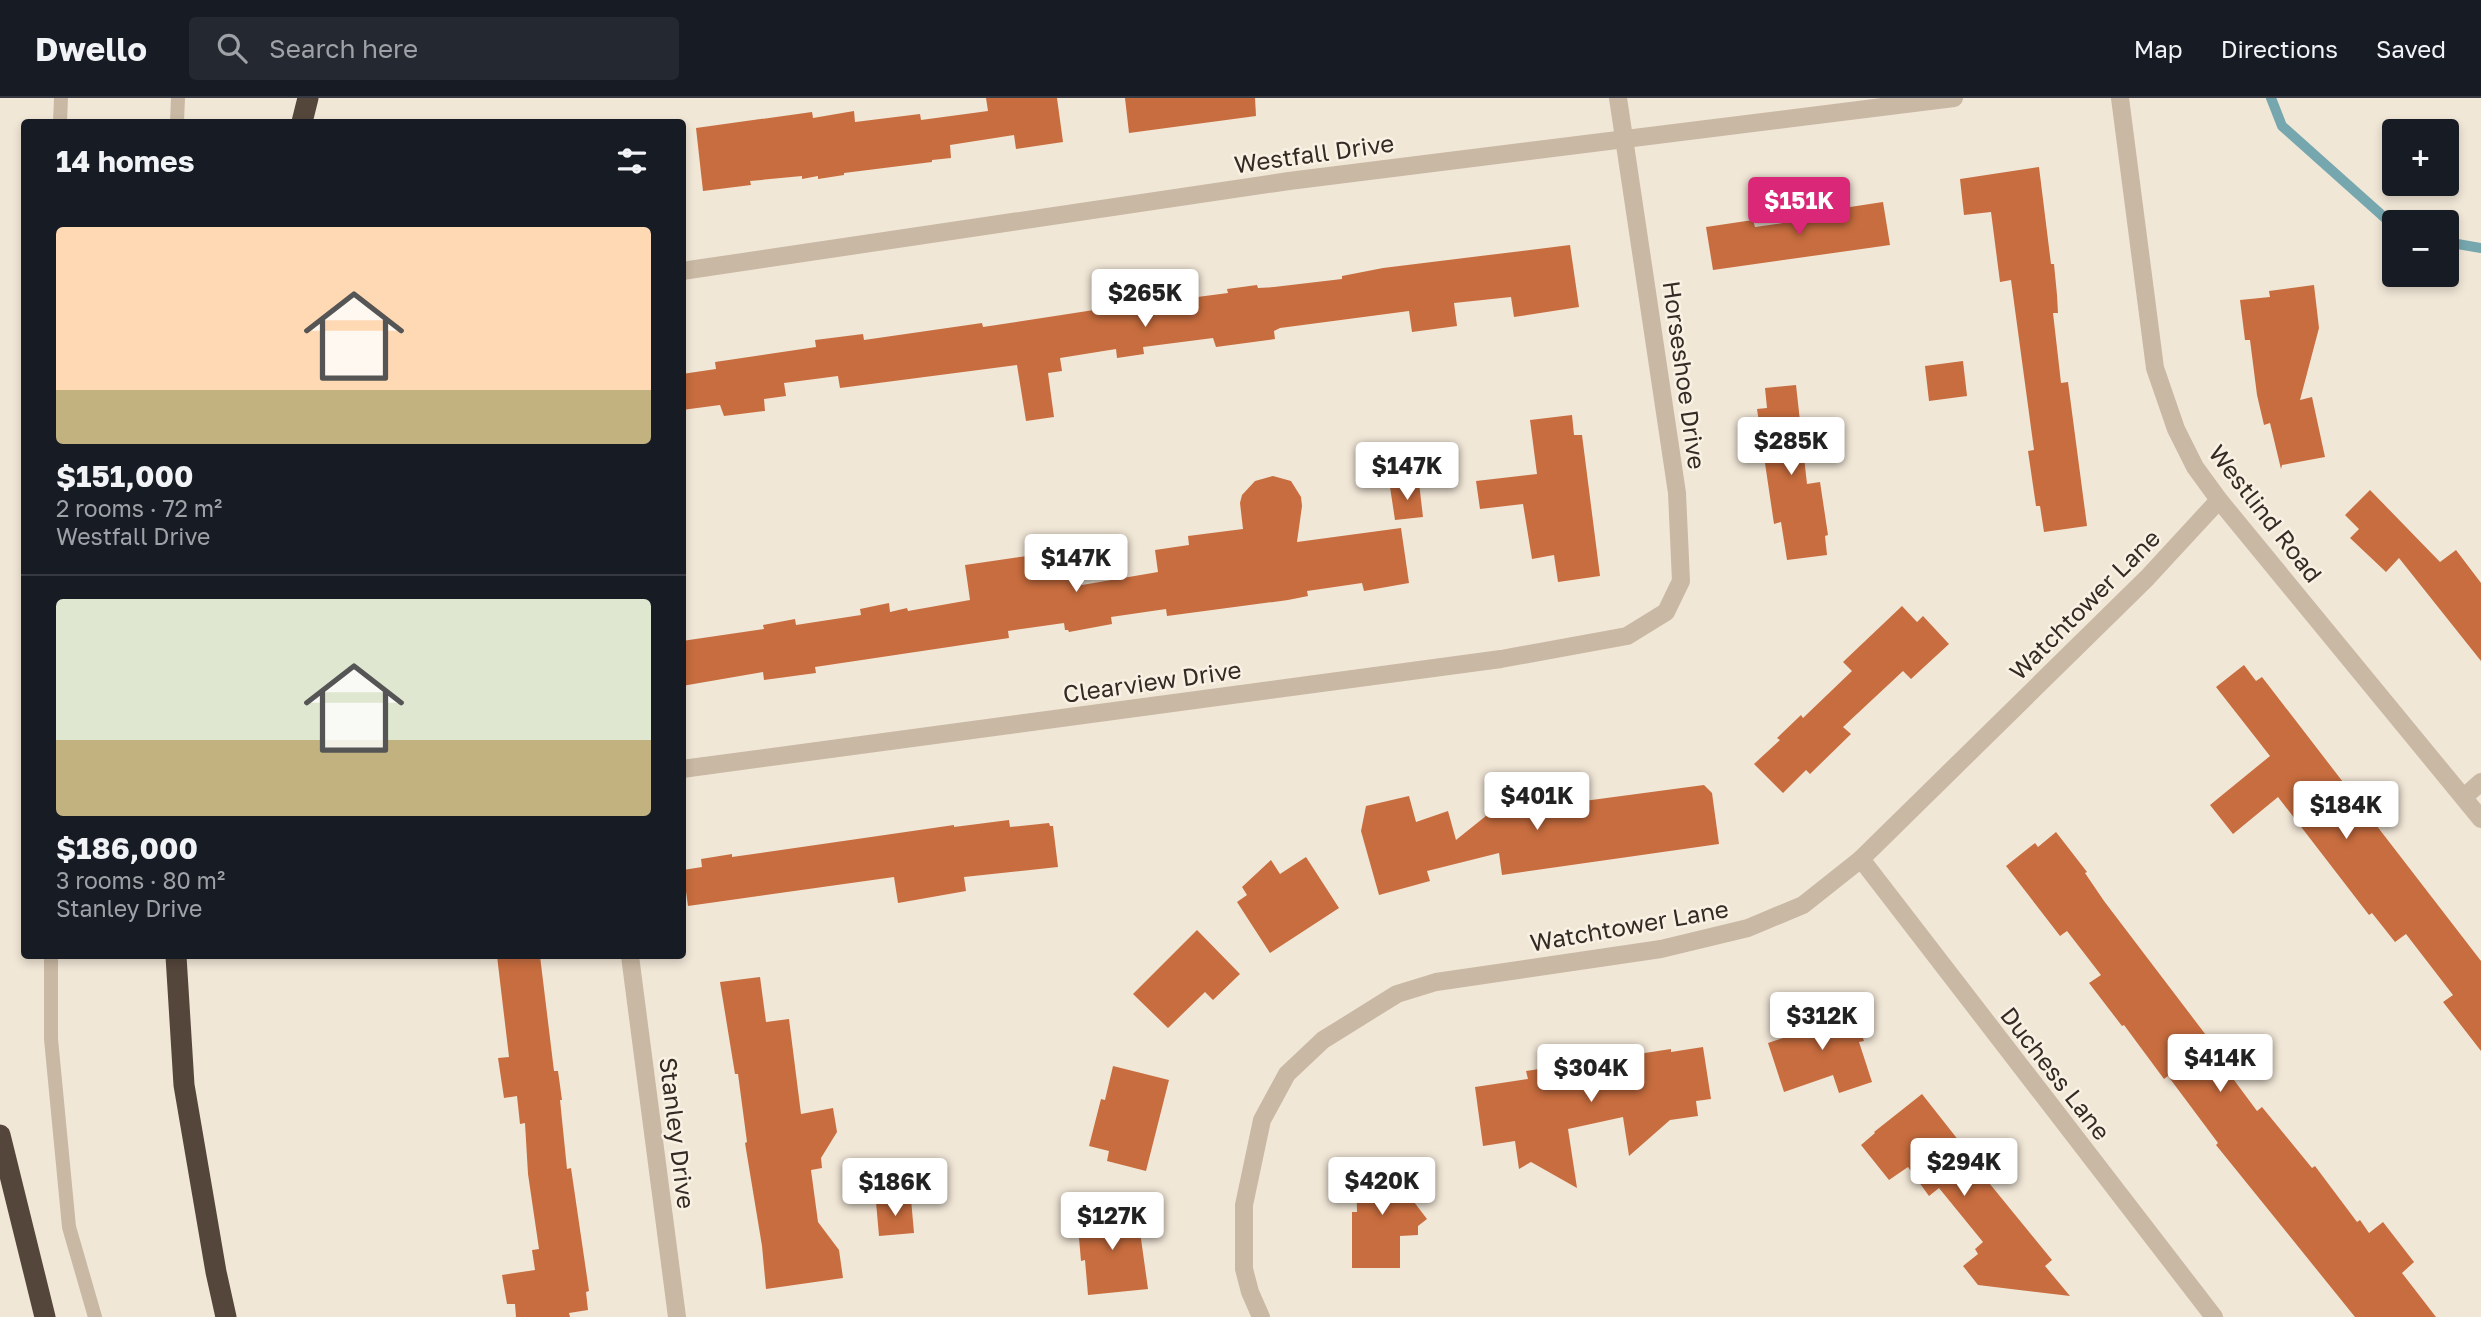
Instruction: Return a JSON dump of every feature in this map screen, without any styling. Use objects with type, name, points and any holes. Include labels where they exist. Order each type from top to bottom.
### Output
[{"type":"highway","points":[[303,119],[308,98]]},
{"type":"highway","points":[[176,959],[184,1086],[226,1317]]},
{"type":"highway","points":[[0,1135],[45,1317]]},
{"type":"street","name":"Horseshoe Drive","points":[[1618,98],[1678,493],[1681,581],[1666,612],[1627,636]]},
{"type":"street","name":"Westfall Drive","points":[[686,270],[1289,181],[1954,98]]},
{"type":"street","name":"Westlind Road","points":[[2120,98],[2155,368],[2176,429],[2195,467],[2219,500],[2481,819]]},
{"type":"street","name":"Watchtower Lane","points":[[1261,1317],[1244,1269],[1244,1205],[1262,1120],[1287,1074],[1323,1040],[1397,995],[1436,982],[1661,949],[1748,928],[1802,905],[1861,859],[2147,578],[2219,500]]},
{"type":"street","name":"Clearview Drive","points":[[686,768],[1502,659],[1627,636]]},
{"type":"street","points":[[2464,797],[2481,782]]},
{"type":"street","name":"Duchess Lane","points":[[1861,859],[2214,1317]]},
{"type":"street","name":"Stanley Drive","points":[[630,959],[677,1317]]},
{"type":"lane","points":[[60,119],[61,98]]},
{"type":"lane","points":[[177,119],[178,98]]},
{"type":"lane","points":[[51,959],[51,1039],[69,1227],[95,1317]]},
{"type":"building","points":[[986,98],[1057,98],[1063,142],[1016,149],[1014,135],[950,145],[951,158],[932,162],[818,179],[818,176],[802,179],[802,176],[750,181],[751,185],[703,191],[696,128],[812,112],[813,118],[854,111],[855,122],[920,114],[921,120],[988,111]]},
{"type":"building","points":[[1125,98],[1255,98],[1256,116],[1129,133]]},
{"type":"building","points":[[2039,167],[2051,264],[2054,264],[2058,313],[2053,313],[2061,383],[2068,382],[2087,526],[2044,532],[2040,506],[2036,506],[2028,451],[2034,450],[2011,280],[2000,282],[1991,212],[1964,215],[1960,179]]},
{"type":"building","points":[[1883,202],[1890,245],[1713,270],[1706,227],[1753,220],[1755,227],[1818,218],[1817,212]]},
{"type":"building","points":[[1570,245],[1579,307],[1514,317],[1511,297],[1454,303],[1457,326],[1412,332],[1409,311],[1280,328],[1274,331],[1275,339],[1216,347],[1213,338],[1143,347],[1144,354],[1117,358],[1116,349],[1060,358],[1062,371],[1048,373],[1054,417],[1026,421],[1017,365],[840,388],[838,376],[784,383],[786,396],[764,399],[765,411],[724,416],[720,405],[686,409],[686,373],[716,369],[715,362],[816,347],[815,340],[863,334],[864,340],[982,323],[983,327],[1159,300],[1228,293],[1227,289],[1342,279],[1342,276],[1383,268]]},
{"type":"building","points":[[2314,285],[2319,328],[2300,400],[2312,397],[2325,457],[2282,465],[2281,469],[2270,423],[2264,425],[2250,340],[2245,340],[2240,300],[2270,297],[2269,291]]},
{"type":"building","points":[[1963,361],[1967,396],[1929,401],[1925,366]]},
{"type":"building","points":[[1796,385],[1807,484],[1820,482],[1828,535],[1825,536],[1827,555],[1787,560],[1781,522],[1774,524],[1757,409],[1767,408],[1765,388]]},
{"type":"building","points":[[1572,415],[1574,435],[1582,435],[1600,576],[1558,582],[1554,555],[1532,559],[1523,504],[1480,509],[1476,481],[1537,474],[1530,420]]},
{"type":"building","points":[[1273,476],[1291,481],[1301,497],[1302,506],[1297,542],[1401,528],[1409,583],[1364,591],[1362,583],[1307,591],[1308,596],[1288,600],[1167,616],[1166,609],[1111,617],[1112,624],[1069,632],[1065,630],[1064,623],[1008,631],[1009,638],[815,667],[816,673],[764,680],[763,672],[686,685],[686,640],[764,629],[763,625],[795,619],[796,625],[861,615],[860,609],[889,603],[890,612],[970,600],[965,565],[1027,556],[1028,561],[1075,553],[1082,585],[1158,572],[1155,550],[1189,545],[1188,536],[1243,529],[1240,503],[1242,495],[1255,481]]},
{"type":"building","points":[[1419,483],[1423,517],[1395,520],[1390,487]]},
{"type":"building","points":[[2370,490],[2440,562],[2456,550],[2481,583],[2481,661],[2399,558],[2386,572],[2350,538],[2359,529],[2345,515]]},
{"type":"building","points":[[1902,606],[1917,622],[1923,616],[1949,644],[1911,679],[1903,671],[1843,727],[1851,734],[1810,774],[1806,770],[1783,793],[1754,764],[1780,740],[1777,738],[1801,715],[1803,718],[1852,671],[1843,662]]},
{"type":"building","points":[[2244,665],[2256,681],[2262,677],[2481,961],[2481,1051],[2443,1002],[2453,995],[2406,934],[2395,942],[2372,913],[2369,915],[2278,797],[2233,834],[2210,805],[2270,756],[2216,687]]},
{"type":"building","points":[[1538,774],[1540,789],[1566,786],[1569,803],[1704,785],[1712,793],[1719,844],[1502,875],[1499,853],[1427,871],[1430,881],[1379,895],[1361,831],[1366,806],[1409,796],[1416,822],[1448,811],[1456,840]]},
{"type":"building","points":[[1009,820],[1010,827],[1049,823],[1053,826],[1058,867],[964,877],[966,891],[898,903],[894,877],[688,906],[686,870],[702,867],[701,859]]},
{"type":"building","points":[[2056,832],[2087,872],[2085,873],[2104,901],[2212,1043],[2208,1045],[2257,1111],[2262,1107],[2312,1168],[2315,1166],[2357,1222],[2360,1220],[2369,1233],[2383,1222],[2414,1262],[2402,1273],[2436,1317],[2355,1317],[2216,1145],[2218,1143],[2168,1076],[2164,1079],[2124,1025],[2122,1026],[2089,983],[2101,975],[2067,931],[2060,936],[2006,866],[2035,843],[2038,847]]},
{"type":"building","points":[[1306,857],[1339,908],[1270,953],[1237,902],[1247,895],[1242,887],[1271,860],[1280,874]]},
{"type":"building","points":[[1197,930],[1240,974],[1213,1000],[1205,992],[1168,1028],[1133,994]]},
{"type":"building","points":[[497,959],[540,959],[554,1071],[558,1071],[562,1100],[567,1169],[571,1168],[589,1291],[586,1292],[588,1310],[569,1313],[570,1317],[516,1317],[515,1304],[507,1304],[502,1275],[535,1270],[532,1250],[539,1249],[528,1174],[525,1123],[520,1124],[517,1096],[504,1098],[498,1058],[509,1057]]},
{"type":"building","points":[[760,977],[766,1022],[789,1019],[801,1114],[833,1108],[837,1132],[821,1158],[822,1168],[811,1170],[818,1222],[839,1250],[843,1278],[766,1289],[738,1074],[735,1074],[720,982]]},
{"type":"building","points":[[1851,1004],[1864,1041],[1859,1042],[1872,1082],[1839,1093],[1833,1075],[1784,1092],[1768,1043],[1786,1037],[1783,1030]]},
{"type":"building","points":[[1703,1047],[1711,1099],[1696,1101],[1698,1116],[1670,1120],[1629,1156],[1623,1117],[1568,1129],[1577,1188],[1531,1162],[1519,1169],[1515,1141],[1483,1146],[1475,1087],[1528,1079],[1526,1071],[1671,1049],[1671,1052]]},
{"type":"building","points":[[1113,1066],[1169,1080],[1146,1171],[1107,1161],[1109,1151],[1089,1146],[1101,1099],[1105,1100]]},
{"type":"building","points":[[1922,1094],[1974,1160],[1972,1162],[2052,1260],[2045,1266],[2070,1296],[1978,1285],[1963,1266],[1978,1254],[1975,1249],[1983,1242],[1939,1188],[1929,1196],[1908,1167],[1889,1180],[1861,1145]]},
{"type":"building","points":[[1356,1166],[1404,1166],[1405,1179],[1408,1179],[1408,1202],[1414,1202],[1427,1219],[1418,1226],[1418,1235],[1400,1236],[1400,1268],[1352,1268],[1352,1212],[1357,1212]]},
{"type":"building","points":[[911,1199],[914,1233],[879,1236],[876,1202]]},
{"type":"building","points":[[1137,1210],[1148,1289],[1088,1295],[1085,1260],[1081,1261],[1077,1215]]},
{"type":"waterway","points":[[2271,98],[2282,126],[2382,215]]},
{"type":"waterway","points":[[2459,244],[2481,248]]}]
